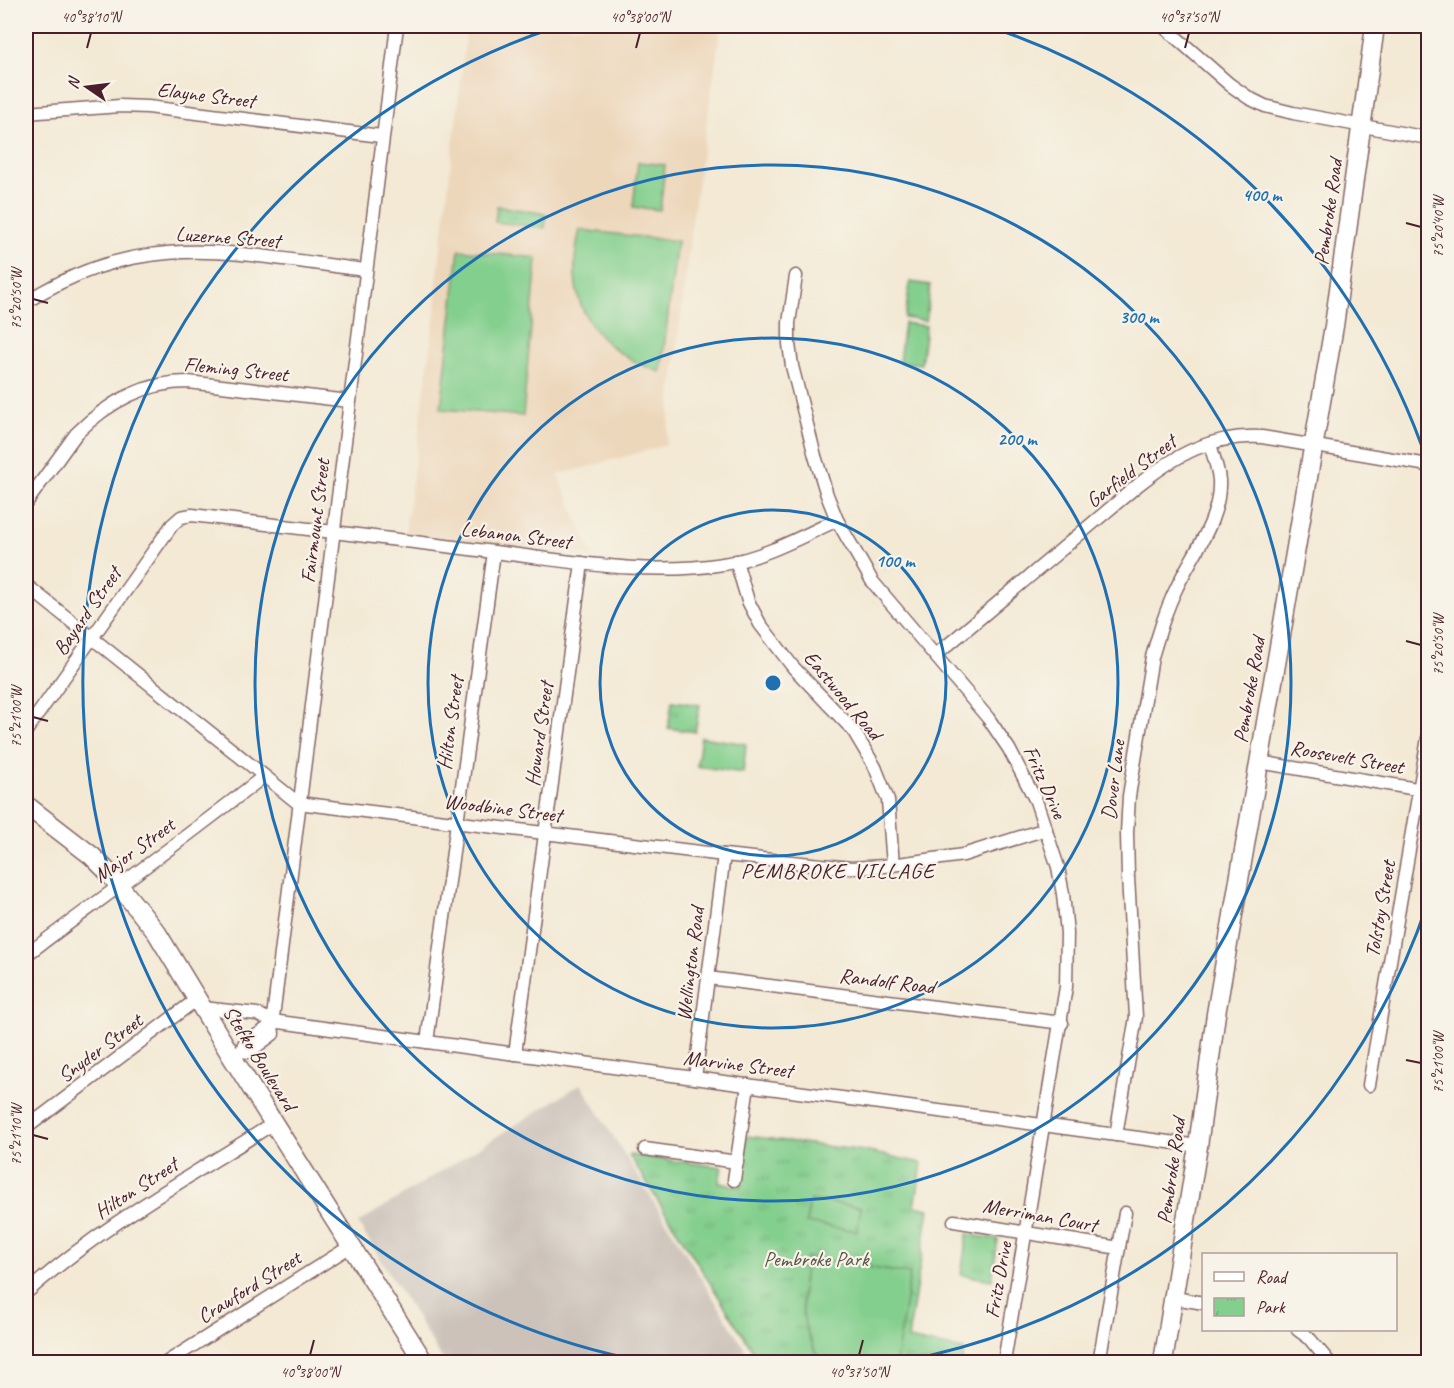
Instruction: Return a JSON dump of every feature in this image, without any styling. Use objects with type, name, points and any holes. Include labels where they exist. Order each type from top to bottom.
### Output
[{"type":"main road","name":"Pembroke Road","points":[[1163,1362],[1198,1146],[1216,1014],[1315,446],[1334,326],[1375,26]]},
{"type":"main road","name":"Stefko Boulevard","points":[[26,805],[92,856],[119,884],[157,933],[200,1004],[237,1054],[274,1123],[424,1362]]},
{"type":"street","name":"Fairmount Street","points":[[272,1023],[381,136],[397,26]]},
{"type":"street","points":[[1163,26],[1229,84],[1249,98],[1281,111],[1428,138]]},
{"type":"street","name":"Elayne Street","points":[[26,113],[120,106],[156,108],[381,136]]},
{"type":"street","name":"Luzerne Street","points":[[26,302],[59,282],[97,266],[159,252],[210,250],[365,270]]},
{"type":"street","name":"Fritz Drive","points":[[796,276],[789,333],[790,355],[817,462],[837,520],[872,581],[1002,737],[1035,801],[1058,867],[1067,933],[1066,987],[1062,1023],[1004,1362]]},
{"type":"street","name":"Fleming Street","points":[[26,503],[84,426],[116,402],[144,388],[167,383],[188,382],[349,401]]},
{"type":"street","name":"Garfield Street","points":[[936,655],[1151,475],[1178,456],[1210,444],[1254,436],[1428,465]]},
{"type":"street","name":"Dover Lane","points":[[1116,1135],[1136,1017],[1127,866],[1132,771],[1157,640],[1176,588],[1210,526],[1216,504],[1219,480],[1210,444]]},
{"type":"street","name":"Lebanon Street","points":[[184,515],[656,570],[736,561],[778,547],[837,520]]},
{"type":"street","name":"Bayard Street","points":[[26,731],[172,525],[184,515]]},
{"type":"street","name":"Hilton Street","points":[[427,1042],[494,552]]},
{"type":"street","name":"Eastwood Road","points":[[736,561],[748,601],[760,624],[793,667],[853,730],[875,767],[888,800],[893,865]]},
{"type":"street","name":"Howard Street","points":[[515,1054],[582,563]]},
{"type":"street","points":[[26,585],[298,803]]},
{"type":"street","name":"Tolstoy Street","points":[[1369,1085],[1424,790],[1428,738]]},
{"type":"street","name":"Roosevelt Street","points":[[1259,762],[1424,790]]},
{"type":"street","name":"Major Street","points":[[26,955],[119,884],[199,828],[264,776]]},
{"type":"street","name":"Woodbine Street","points":[[298,803],[724,855],[851,868],[893,865],[963,855],[1046,829]]},
{"type":"street","name":"Wellington Road","points":[[695,1078],[724,855]]},
{"type":"street","name":"Randolf Road","points":[[708,978],[1062,1023]]},
{"type":"street","name":"Marvine Street","points":[[200,1004],[256,1014],[272,1023],[748,1084],[1198,1146]]},
{"type":"street","name":"Snyder Street","points":[[26,1128],[200,1004]]},
{"type":"street","points":[[237,1054],[249,1052],[273,1034],[272,1023]]},
{"type":"street","points":[[734,1179],[748,1084]]},
{"type":"street","name":"Hilton Street","points":[[26,1293],[89,1242],[140,1207],[274,1123]]},
{"type":"street","points":[[645,1149],[737,1162]]},
{"type":"street","points":[[1099,1362],[1125,1213]]},
{"type":"street","name":"Merriman Court","points":[[954,1221],[1119,1248]]},
{"type":"street","name":"Crawford Street","points":[[167,1362],[351,1246]]},
{"type":"street","points":[[1174,1298],[1202,1303]]},
{"type":"street","points":[[1300,1331],[1329,1362]]},
{"type":"shaded area","points":[[467,26],[721,26],[691,228],[666,445],[558,475],[593,557],[405,534],[437,299],[435,299]]},
{"type":"shaded area","points":[[581,1084],[753,1362],[444,1362],[358,1223]]},
{"type":"green space","points":[[638,162],[665,165],[660,210],[633,207]]},
{"type":"green space","points":[[497,206],[546,214],[545,228],[495,222]]},
{"type":"green space","points":[[580,230],[677,241],[661,372],[617,351],[600,336],[588,319],[575,279],[575,256]]},
{"type":"green space","points":[[459,250],[537,258],[523,416],[441,409]]},
{"type":"green space","points":[[910,282],[930,285],[926,321],[905,318]]},
{"type":"green space","points":[[904,323],[926,326],[921,364],[899,362]]},
{"type":"green space","points":[[672,701],[700,705],[695,732],[668,728]]},
{"type":"green space","points":[[701,737],[746,744],[743,773],[697,766]]},
{"type":"green space","name":"Pembroke Park","points":[[747,1136],[864,1151],[922,1163],[915,1206],[929,1209],[908,1339],[964,1350],[962,1362],[760,1362],[629,1155],[722,1167],[719,1183],[741,1187]]},
{"type":"green space","points":[[810,1200],[861,1207],[857,1231],[806,1223]]},
{"type":"green space","points":[[967,1234],[998,1239],[992,1280],[961,1275]]},
{"type":"green space","points":[[806,1257],[910,1274],[896,1362],[823,1362],[820,1359],[807,1333],[802,1310]]},
{"type":"district","name":"PEMBROKE VILLAGE","points":[[838,871]]}]
